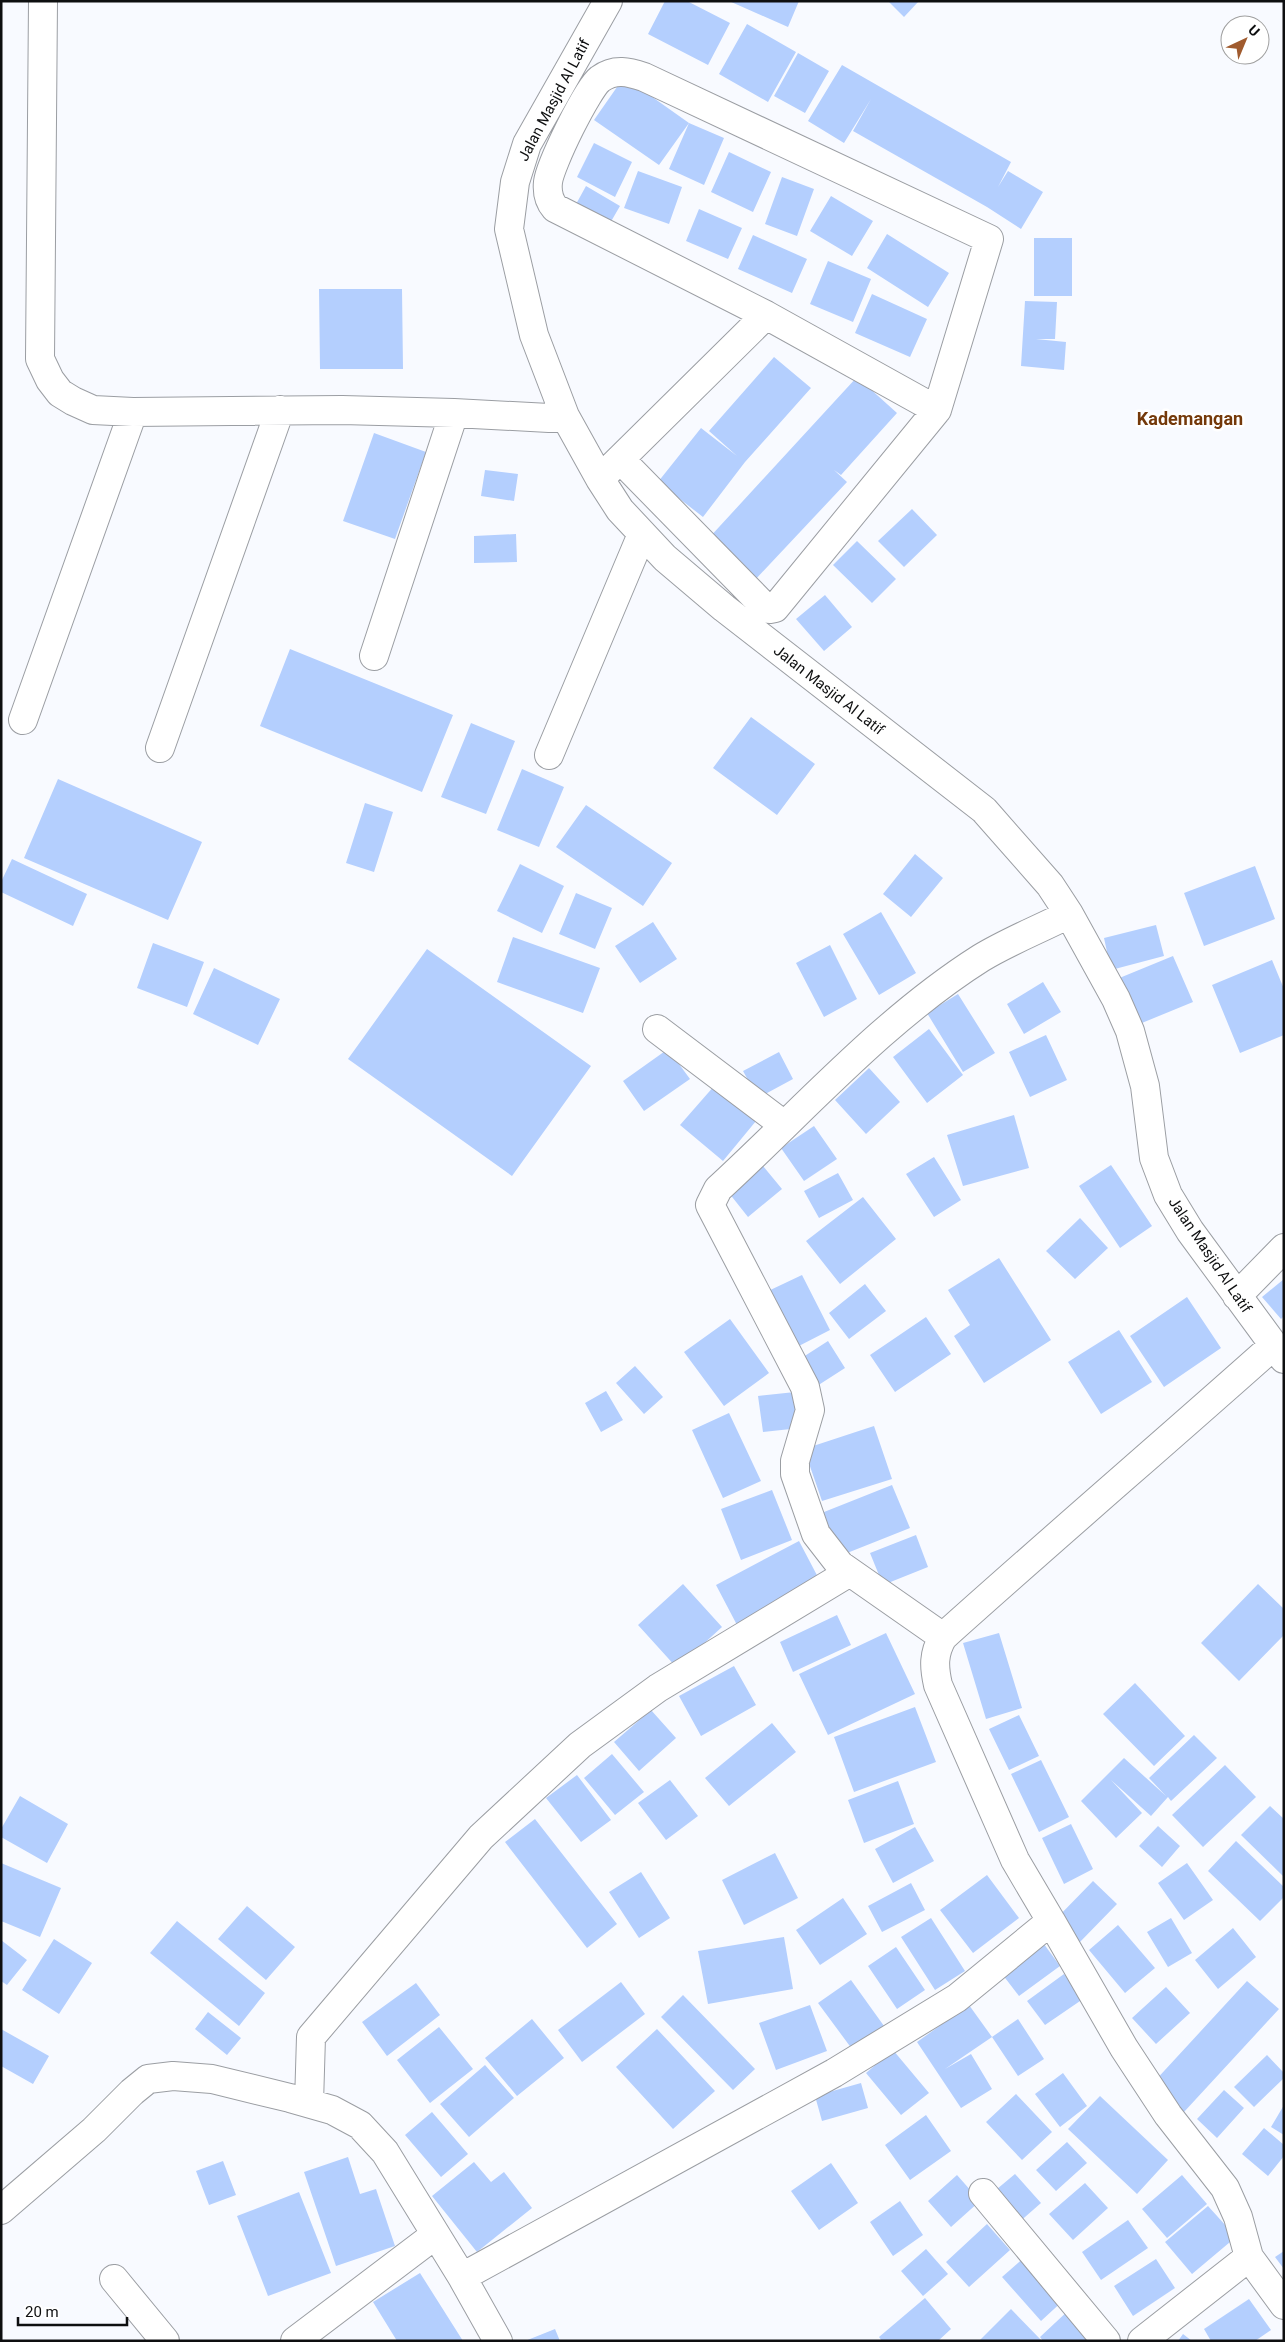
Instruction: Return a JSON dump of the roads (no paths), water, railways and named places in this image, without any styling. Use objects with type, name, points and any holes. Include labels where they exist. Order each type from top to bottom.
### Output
[{"type":"street","points":[[43,1],[40,359],[50,380],[60,393],[73,402],[93,410],[133,412],[280,410],[454,413],[548,418],[565,416]]},
{"type":"street","name":"Jalan Masjid Al Latif","points":[[608,1],[527,144],[519,164],[511,203],[509,228],[534,335],[565,416],[600,479],[620,510],[665,558],[724,608],[984,810],[1050,884],[1070,914],[1116,999],[1130,1031],[1145,1086],[1154,1158],[1160,1178],[1190,1231],[1278,1352]]},
{"type":"street","points":[[620,459],[763,605],[773,609],[778,606],[937,410],[989,240],[644,77],[627,71],[620,71],[601,78],[586,99],[550,171],[548,191],[552,204],[560,212],[766,315],[937,410]]},
{"type":"street","points":[[600,479],[766,315]]},
{"type":"street","points":[[160,748],[280,410]]},
{"type":"street","points":[[23,720],[133,412]]},
{"type":"street","points":[[374,656],[454,413]]},
{"type":"street","points":[[549,755],[642,534]]},
{"type":"street","points":[[943,1637],[850,1572],[830,1555],[816,1534],[795,1474],[795,1461],[810,1410],[805,1387],[710,1205],[718,1189],[784,1125],[888,1030],[930,995],[982,958],[1070,914]]},
{"type":"street","points":[[657,1030],[784,1125]]},
{"type":"street","points":[[1237,1296],[1284,1248]]},
{"type":"street","points":[[1278,1352],[943,1637],[934,1657],[934,1666],[938,1685],[1015,1860],[1124,2048],[1168,2115],[1225,2188],[1238,2217],[1249,2257],[1284,2305]]},
{"type":"street","points":[[309,2103],[312,2037],[481,1837],[580,1745],[658,1688],[850,1572]]},
{"type":"street","points":[[462,2277],[834,2073],[957,1998],[1051,1921]]},
{"type":"street","points":[[1,2210],[94,2130],[140,2084],[148,2079],[173,2076],[212,2079],[309,2103],[332,2110],[360,2125],[385,2152],[462,2277],[498,2341]]},
{"type":"street","points":[[983,2193],[1106,2341]]},
{"type":"street","points":[[295,2341],[435,2235]]},
{"type":"street","points":[[1142,2341],[1249,2257]]},
{"type":"street","points":[[114,2280],[165,2341]]},
{"type":"district","name":"Kademangan","points":[[1190,418]]}]
